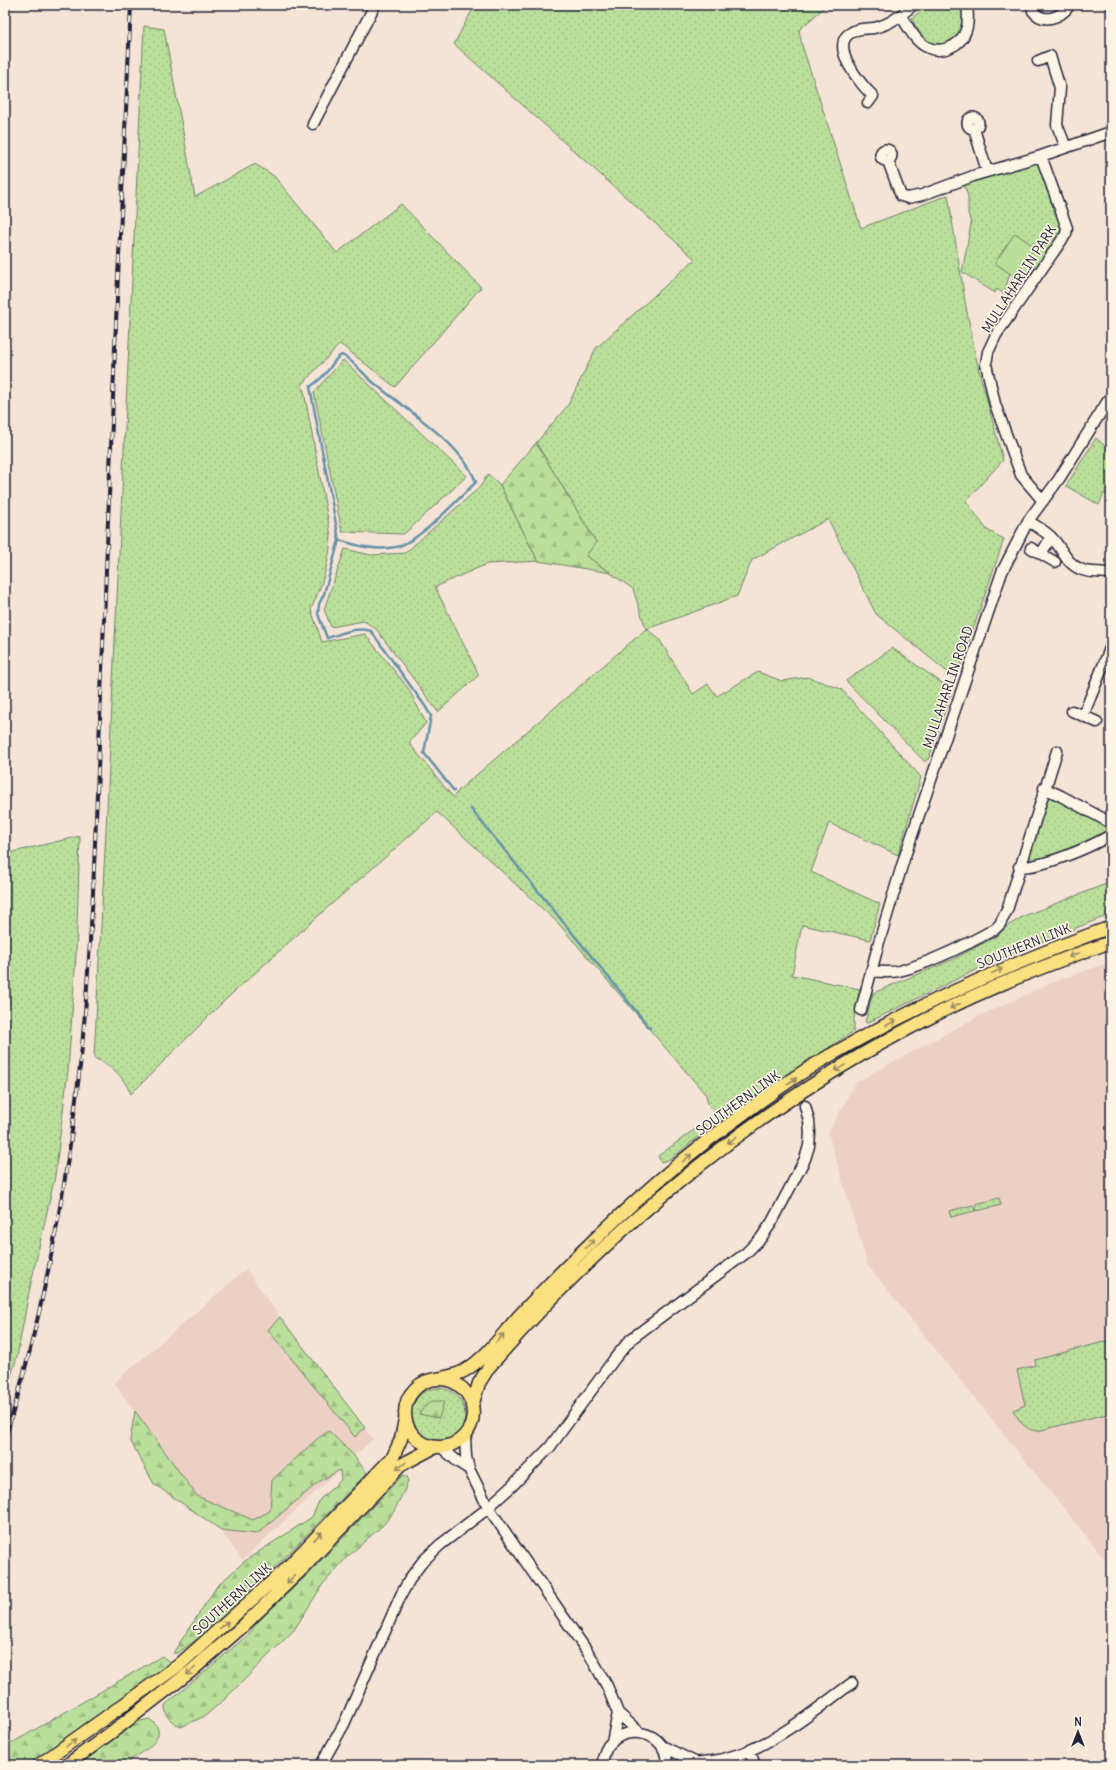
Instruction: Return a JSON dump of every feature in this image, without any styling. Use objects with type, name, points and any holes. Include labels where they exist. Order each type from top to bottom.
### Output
[{"type":"main road","name":"SOUTHERN LINK","points":[[436,1379],[455,1375],[472,1366],[488,1352],[526,1309],[591,1243],[635,1202],[718,1133],[782,1087],[828,1057],[924,1006],[1020,961],[1111,927]]},
{"type":"main road","name":"SOUTHERN LINK","points":[[472,1406],[479,1383],[489,1367],[570,1281],[646,1209],[732,1140],[787,1101],[858,1056],[928,1018],[1030,972],[1111,942]]},
{"type":"main road","points":[[436,1379],[455,1383],[466,1393],[472,1406],[472,1421],[465,1435],[450,1445],[438,1447],[421,1443],[415,1438],[407,1426],[405,1419],[406,1402],[411,1392],[420,1384],[436,1379]]},
{"type":"main road","name":"SOUTHERN LINK","points":[[39,1765],[179,1665],[279,1575],[393,1456],[401,1439],[405,1419]]},
{"type":"main road","name":"SOUTHERN LINK","points":[[67,1765],[190,1672],[242,1627],[302,1569],[401,1465],[438,1447]]},
{"type":"street","points":[[313,124],[375,5]]},
{"type":"street","points":[[868,103],[872,96],[852,70],[846,57],[843,44],[846,37],[852,32],[891,23],[913,5]]},
{"type":"street","points":[[901,16],[911,32],[924,46],[943,50],[957,44],[966,31],[968,22],[967,5]]},
{"type":"street","points":[[1032,5],[1032,11],[1043,19],[1061,14],[1068,6]]},
{"type":"street","points":[[1038,61],[1050,56],[1055,69],[1060,88],[1057,125],[1066,147]]},
{"type":"street","points":[[974,129],[988,171]]},
{"type":"street","points":[[888,161],[901,196],[908,198],[922,195],[988,171],[1041,156],[1111,132]]},
{"type":"street","name":"MULLAHARLIN PARK","points":[[1041,156],[1067,228],[1066,234],[996,335],[988,352],[986,364],[995,404],[1021,476],[1043,501]]},
{"type":"street","name":"MULLAHARLIN ROAD","points":[[861,1010],[904,859],[939,751],[964,686],[986,615],[1002,572],[1028,521],[1092,428],[1111,396]]},
{"type":"street","points":[[1028,521],[1051,537],[1066,558],[1081,570],[1111,574]]},
{"type":"street","points":[[1041,554],[1051,537]]},
{"type":"street","points":[[1031,548],[1055,562]]},
{"type":"street","points":[[1083,716],[1111,646]]},
{"type":"street","points":[[1072,711],[1096,722]]},
{"type":"street","points":[[871,971],[886,973],[899,971],[946,954],[996,929],[1007,910],[1019,867],[1057,751]]},
{"type":"street","points":[[1044,788],[1111,823]]},
{"type":"street","points":[[1019,867],[1029,867],[1071,854],[1111,835]]},
{"type":"street","points":[[321,1765],[344,1724],[401,1595],[411,1577],[423,1561],[440,1545],[512,1486],[550,1447],[614,1358],[632,1339],[746,1253],[772,1222],[804,1160],[809,1146],[810,1121],[805,1106]]},
{"type":"street","points":[[465,1435],[466,1457],[469,1469],[488,1507],[591,1657],[607,1686],[618,1713],[638,1732],[652,1737],[662,1746],[690,1763],[719,1760],[749,1750],[782,1732],[852,1683]]},
{"type":"street","points":[[438,1447],[469,1469]]},
{"type":"street","points":[[612,1742],[618,1713]]},
{"type":"street","points":[[596,1765],[612,1742],[620,1736],[638,1732]]},
{"type":"street","points":[[662,1746],[666,1754],[667,1765]]},
{"type":"street","points":[[749,1750],[755,1765]]},
{"type":"street","points":[[603,1765],[606,1751]]},
{"type":"shaded area","points":[[1111,962],[1111,1567],[868,1266],[828,1133],[856,1082],[977,1017],[1058,980]]},
{"type":"shaded area","points":[[246,1269],[280,1317],[373,1439],[242,1560],[114,1383]]},
{"type":"green space","points":[[475,5],[827,5],[799,30],[802,45],[861,228],[948,195],[966,307],[978,367],[1003,460],[966,501],[987,530],[1004,539],[956,679],[876,614],[828,519],[752,560],[737,596],[647,629],[659,639],[693,694],[708,684],[717,696],[758,672],[782,681],[808,677],[841,689],[921,777],[898,855],[829,823],[811,872],[880,904],[870,940],[802,925],[792,975],[860,989],[854,1019],[854,1031],[721,1119],[708,1104],[706,1095],[558,923],[437,812],[327,908],[224,1001],[131,1094],[124,1081],[112,1068],[94,1058],[144,26],[164,29],[195,197],[255,164],[274,176],[337,253],[401,204],[481,287],[395,387],[340,344],[301,385],[304,391],[331,536],[325,573],[311,609],[322,642],[365,634],[408,688],[426,723],[409,743],[453,797],[460,789],[646,629],[633,589],[586,556],[596,542],[536,443],[568,405],[596,348],[695,259],[454,44]]},
{"type":"green space","points":[[928,5],[961,5],[963,24],[958,35],[950,42],[939,44],[933,43],[925,39],[920,34],[912,18]]},
{"type":"green space","points":[[1033,161],[1039,162],[1064,229],[1035,274],[1028,270],[1008,299],[1006,298],[1012,280],[1035,247],[995,263],[1010,273],[1004,294],[997,289],[995,293],[962,272],[971,224],[968,213],[968,196],[964,185]]},
{"type":"green space","points":[[1015,233],[1035,247],[1015,277],[995,263]]},
{"type":"green space","points":[[343,360],[467,476],[404,534],[342,532],[314,392]]},
{"type":"green space","points":[[1096,438],[1111,451],[1111,489],[1108,495],[1104,493],[1099,505],[1066,486]]},
{"type":"green space","points":[[536,443],[596,542],[586,556],[611,573],[538,561],[500,485]]},
{"type":"green space","points":[[488,474],[500,485],[538,561],[487,564],[435,587],[479,675],[438,712],[376,629],[364,621],[331,627],[324,609],[345,549],[371,555],[405,553],[480,487]]},
{"type":"green space","points":[[892,648],[952,690],[929,758],[925,762],[846,681]]},
{"type":"green space","points":[[1050,796],[1105,825],[1106,831],[1102,837],[1034,861],[1029,856],[1047,797]]},
{"type":"green space","points":[[80,836],[76,955],[68,1071],[55,1176],[29,1292],[17,1357],[5,1395],[5,854]]},
{"type":"green space","points":[[1111,882],[1111,914],[996,960],[867,1023],[865,1022],[873,993],[954,959],[997,936],[1009,925],[1024,916]]},
{"type":"green space","points":[[702,1124],[705,1124],[709,1128],[671,1159],[661,1162],[658,1156]]},
{"type":"green space","points":[[999,1198],[1001,1205],[977,1211],[976,1204]]},
{"type":"green space","points":[[973,1205],[975,1211],[951,1217],[949,1211]]},
{"type":"green space","points":[[280,1317],[365,1428],[355,1437],[268,1330]]},
{"type":"green space","points":[[1111,1340],[1111,1413],[1037,1431],[1029,1429],[1022,1424],[1013,1410],[1025,1405],[1017,1370],[1036,1365],[1035,1360]]},
{"type":"green space","points":[[438,1388],[448,1390],[457,1396],[463,1405],[465,1415],[463,1425],[457,1434],[448,1440],[438,1442],[428,1440],[419,1434],[413,1425],[411,1415],[413,1405],[419,1396],[428,1390]]},
{"type":"green space","points":[[432,1401],[444,1401],[439,1418],[419,1414],[425,1406]]},
{"type":"green space","points":[[135,1411],[197,1496],[253,1520],[270,1511],[272,1480],[317,1439],[329,1431],[354,1456],[367,1473],[226,1618],[178,1653],[173,1653],[217,1586],[246,1560],[312,1517],[320,1499],[341,1480],[340,1470],[320,1481],[257,1534],[221,1530],[154,1484],[130,1440]]},
{"type":"green space","points":[[403,1475],[407,1476],[408,1480],[393,1513],[383,1525],[347,1557],[323,1584],[294,1630],[225,1699],[205,1716],[181,1727],[174,1723],[167,1716],[165,1705],[248,1635],[262,1616],[308,1574]]},
{"type":"green space","points":[[162,1656],[172,1664],[80,1733],[31,1765],[5,1765],[5,1747]]},
{"type":"green space","points":[[149,1719],[155,1724],[158,1730],[156,1740],[146,1750],[128,1762],[122,1765],[111,1766],[78,1765],[137,1722]]},
{"type":"waterway","points":[[339,540],[374,548],[396,547],[416,537],[427,529],[476,482],[469,468],[446,440],[374,383],[342,355],[336,359],[327,372],[310,387],[339,540],[324,594],[319,604],[318,614],[327,638],[360,629],[371,631],[431,716],[424,753],[454,791]]},
{"type":"waterway","points":[[471,809],[650,1028]]},
{"type":"railway","points":[[5,1439],[30,1351],[50,1263],[66,1173],[81,1059],[93,893],[117,298],[131,5]]}]
